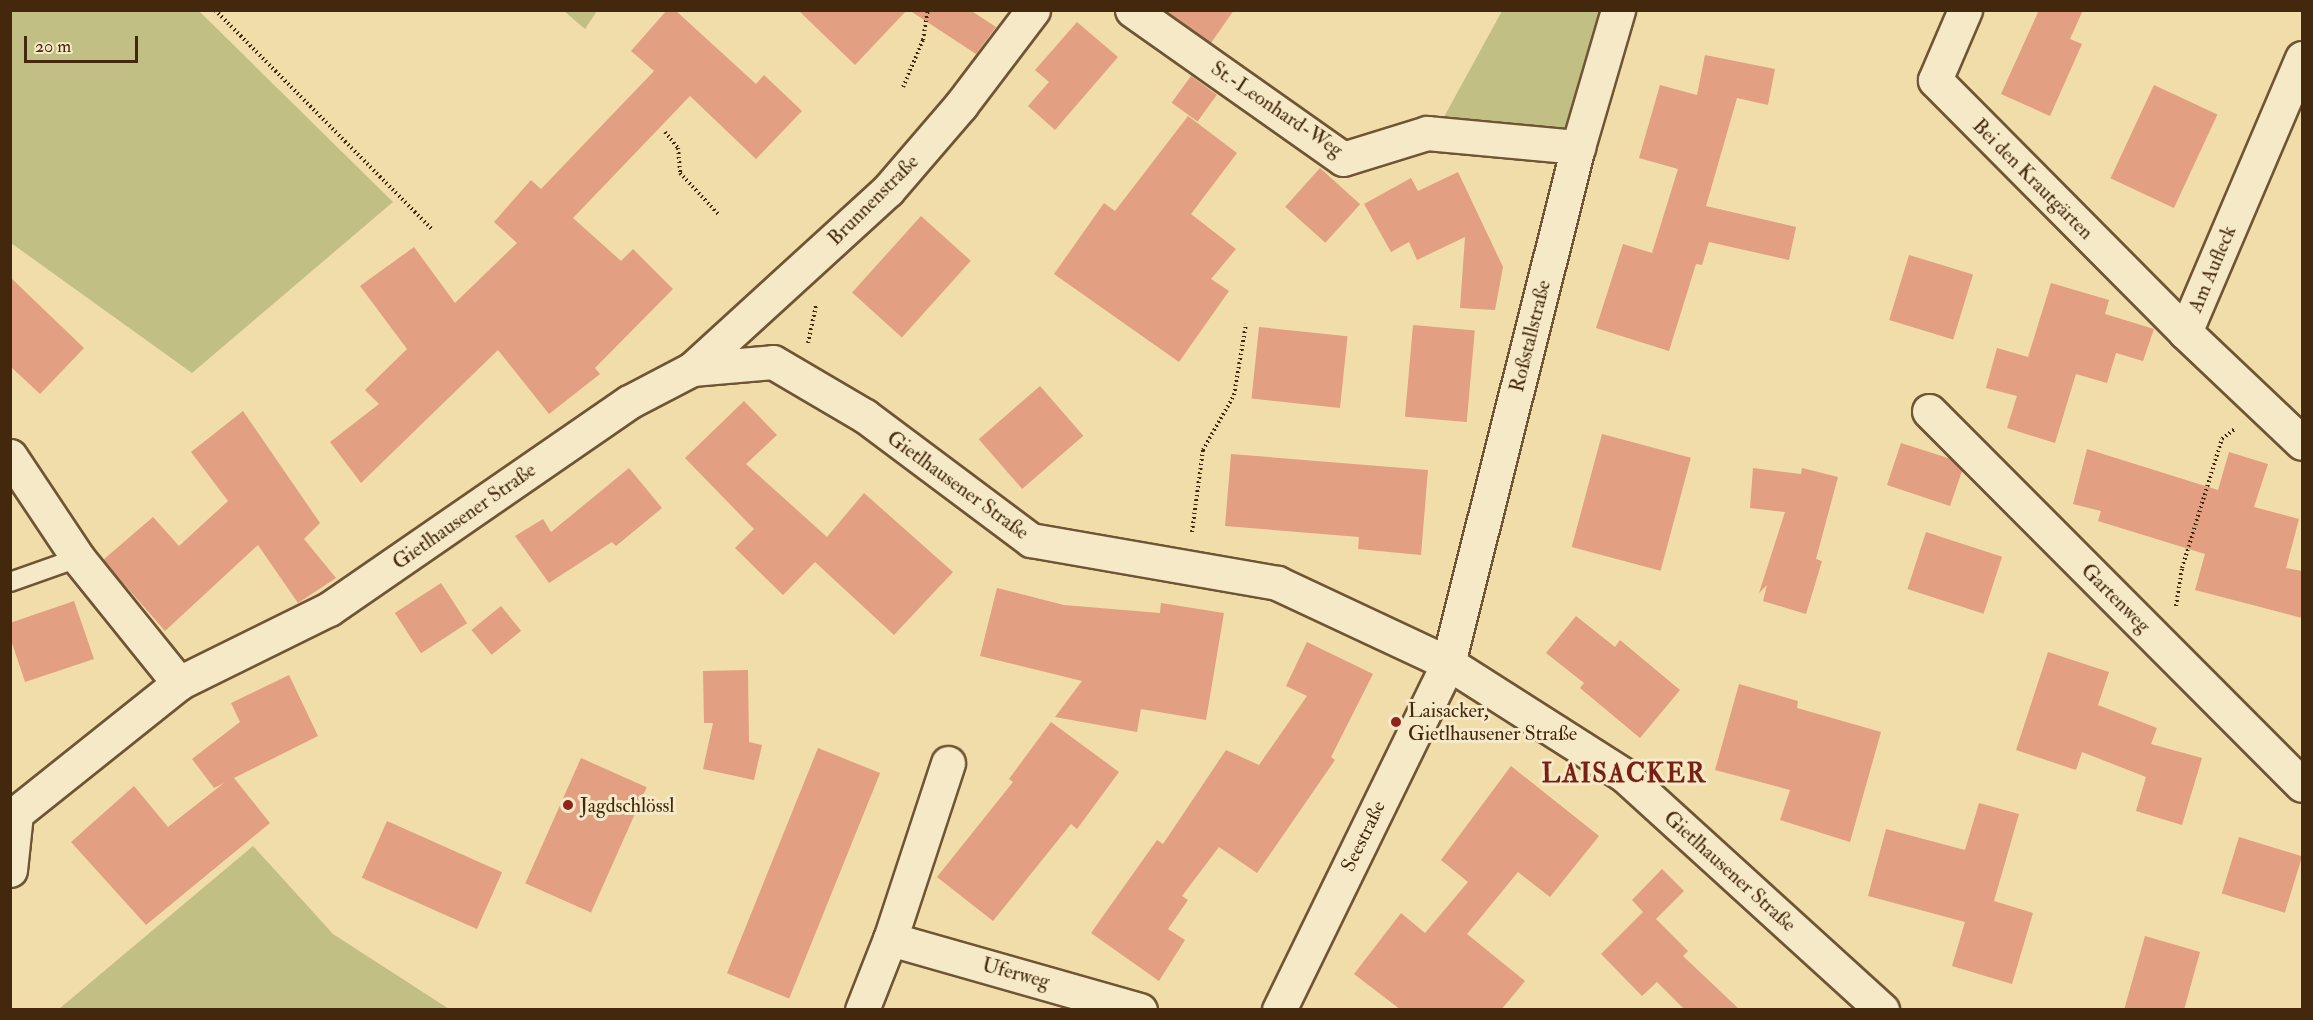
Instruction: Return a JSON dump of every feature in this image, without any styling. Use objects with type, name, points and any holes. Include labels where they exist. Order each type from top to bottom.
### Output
[{"type":"street","name":"Brunnenstraße","points":[[692,369],[888,190],[1033,10]]},
{"type":"street","name":"St.-Leonhard-Weg","points":[[1132,10],[1343,159],[1428,133],[1578,147]]},
{"type":"street","name":"Roßstallstraße","points":[[1448,663],[1578,147],[1618,10]]},
{"type":"street","name":"Bei den Krautgärten","points":[[1965,10],[1935,80],[2186,333]]},
{"type":"street","name":"Am Aufleck","points":[[2302,57],[2186,333],[2302,442]]},
{"type":"street","name":"Gietlhausener Straße","points":[[13,816],[179,683],[329,609],[629,402],[692,369],[773,362],[865,416],[1031,540],[1277,583],[1448,663],[1624,775],[1882,1010]]},
{"type":"street","name":"Gartenweg","points":[[1929,411],[2302,785]]},
{"type":"street","points":[[10,456],[78,558],[179,683]]},
{"type":"street","name":"Seestraße","points":[[1279,1010],[1448,663]]},
{"type":"street","points":[[862,1010],[890,939],[948,763]]},
{"type":"street","points":[[10,870],[13,816]]},
{"type":"street","name":"Uferweg","points":[[890,939],[1140,1010]]},
{"type":"lane","points":[[10,582],[78,558]]},
{"type":"path","points":[[215,10],[432,229]]},
{"type":"path","points":[[903,87],[922,40],[928,10]]},
{"type":"path","points":[[665,132],[678,148],[680,173],[718,215]]},
{"type":"path","points":[[801,378],[818,300]]},
{"type":"path","points":[[1186,567],[1203,450],[1234,395],[1246,324]]},
{"type":"path","points":[[2169,652],[2182,568],[2222,439],[2264,406]]},
{"type":"shaded area","points":[[11,10],[199,11],[393,202],[192,373],[11,243]]},
{"type":"shaded area","points":[[564,11],[597,11],[585,29]]},
{"type":"shaded area","points":[[1502,11],[1606,11],[1570,137],[1439,126]]},
{"type":"shaded area","points":[[253,846],[333,934],[449,1009],[59,1009]]},
{"type":"building","points":[[667,10],[675,10],[756,84],[764,75],[802,111],[756,159],[690,96],[573,218],[621,261],[633,249],[673,289],[595,368],[600,374],[549,414],[498,350],[361,483],[330,442],[379,404],[365,390],[407,349],[360,286],[414,247],[455,303],[517,243],[494,222],[531,180],[541,189],[654,71],[631,51]]},
{"type":"building","points":[[798,10],[907,10],[855,65]]},
{"type":"building","points":[[909,10],[970,10],[996,27],[976,54]]},
{"type":"building","points":[[1165,10],[1234,10],[1211,43]]},
{"type":"building","points":[[2039,10],[2083,10],[2070,39],[2082,44],[2050,116],[2001,94]]},
{"type":"building","points":[[1077,22],[1118,57],[1055,130],[1028,106],[1049,82],[1035,70]]},
{"type":"building","points":[[1705,55],[1775,69],[1768,105],[1737,98],[1706,206],[1796,227],[1789,260],[1709,242],[1702,265],[1696,264],[1669,351],[1596,328],[1623,244],[1652,253],[1678,169],[1639,158],[1660,85],[1697,95]]},
{"type":"building","points":[[1191,76],[1217,95],[1197,122],[1172,103]]},
{"type":"building","points":[[2154,85],[2217,115],[2174,208],[2110,178]]},
{"type":"building","points":[[1188,116],[1237,153],[1191,214],[1236,249],[1211,279],[1229,291],[1179,362],[1054,274],[1104,203],[1115,211]]},
{"type":"building","points":[[1320,168],[1360,204],[1325,243],[1285,207]]},
{"type":"building","points":[[1458,172],[1503,267],[1495,310],[1460,308],[1465,237],[1417,260],[1409,242],[1391,252],[1364,204],[1411,178],[1418,191]]},
{"type":"building","points":[[921,216],[971,261],[902,337],[852,293]]},
{"type":"building","points":[[1909,255],[1973,275],[1953,340],[1889,320]]},
{"type":"building","points":[[10,277],[84,348],[40,394],[10,366]]},
{"type":"building","points":[[2051,283],[2109,300],[2105,314],[2154,329],[2143,361],[2116,353],[2107,383],[2076,374],[2055,443],[2007,428],[2017,396],[1986,388],[1997,348],[2028,357]]},
{"type":"building","points":[[1413,325],[1475,330],[1467,422],[1405,417]]},
{"type":"building","points":[[1259,327],[1348,336],[1340,408],[1251,399]]},
{"type":"building","points":[[1040,386],[1083,436],[1022,489],[979,439]]},
{"type":"building","points":[[744,401],[777,435],[746,464],[827,537],[864,493],[953,572],[894,635],[815,562],[783,595],[735,548],[754,529],[685,458]]},
{"type":"building","points":[[243,411],[320,523],[304,539],[336,578],[298,603],[258,545],[165,631],[103,560],[153,517],[179,546],[228,501],[191,452]]},
{"type":"building","points":[[1602,434],[1691,458],[1661,571],[1572,547]]},
{"type":"building","points":[[1901,443],[1951,459],[1962,471],[1950,506],[1887,485]]},
{"type":"building","points":[[2087,449],[2218,490],[2229,452],[2268,464],[2254,507],[2299,519],[2286,568],[2302,571],[2302,618],[2195,590],[2205,554],[2098,521],[2101,511],[2073,504]]},
{"type":"building","points":[[1231,454],[1428,470],[1421,555],[1358,549],[1359,537],[1225,526]]},
{"type":"building","points":[[629,468],[662,508],[616,546],[612,542],[549,583],[515,536],[543,519],[551,532]]},
{"type":"building","points":[[1753,468],[1801,474],[1802,468],[1838,477],[1816,559],[1822,561],[1806,614],[1763,601],[1767,585],[1759,593],[1785,512],[1750,508]]},
{"type":"building","points":[[1926,532],[2002,557],[1984,614],[1907,589]]},
{"type":"building","points":[[441,583],[467,623],[421,653],[395,613]]},
{"type":"building","points":[[997,588],[1064,605],[1160,613],[1161,603],[1224,613],[1206,720],[1141,709],[1137,732],[1055,717],[1082,681],[980,656]]},
{"type":"building","points":[[74,601],[94,659],[25,682],[10,637],[10,623]]},
{"type":"building","points":[[501,606],[521,631],[492,655],[471,630]]},
{"type":"building","points":[[1576,616],[1615,647],[1620,640],[1680,690],[1640,738],[1580,688],[1584,683],[1546,653]]},
{"type":"building","points":[[1307,642],[1373,674],[1331,757],[1335,760],[1257,873],[1219,847],[1182,896],[1188,900],[1168,929],[1185,940],[1159,981],[1091,933],[1157,840],[1163,844],[1226,750],[1259,765],[1307,696],[1286,686]]},
{"type":"building","points":[[2048,652],[2109,672],[2098,705],[2157,728],[2151,744],[2202,758],[2182,825],[2136,811],[2146,777],[2082,752],[2076,770],[2016,750]]},
{"type":"building","points":[[748,670],[749,742],[762,745],[754,780],[703,769],[713,723],[704,723],[703,671]]},
{"type":"building","points":[[289,675],[318,736],[234,778],[270,823],[146,925],[71,842],[134,786],[168,827],[224,783],[214,788],[192,759],[240,722],[231,703]]},
{"type":"building","points":[[1739,684],[1798,701],[1797,708],[1881,732],[1850,842],[1780,820],[1790,790],[1715,770]]},
{"type":"building","points":[[1051,722],[1119,772],[1077,829],[1071,824],[993,921],[937,877],[1013,782],[1009,779]]},
{"type":"building","points":[[818,748],[880,773],[789,998],[727,973]]},
{"type":"building","points":[[581,758],[647,787],[591,912],[525,883]]},
{"type":"building","points":[[1511,766],[1599,836],[1550,897],[1518,872],[1467,934],[1525,981],[1501,1010],[1401,1010],[1354,974],[1401,913],[1425,933],[1468,882],[1441,860]]},
{"type":"building","points":[[1979,803],[2019,814],[1994,901],[2033,913],[2012,984],[1952,966],[1965,922],[1868,896],[1886,829],[1965,850]]},
{"type":"building","points":[[387,821],[502,872],[477,929],[362,878]]},
{"type":"building","points":[[2239,837],[2302,856],[2285,913],[2222,893]]},
{"type":"building","points":[[1662,869],[1684,891],[1656,919],[1688,951],[1683,956],[1740,1010],[1685,1010],[1657,982],[1642,996],[1601,954],[1643,912],[1632,900]]},
{"type":"building","points":[[2145,936],[2200,952],[2184,1010],[2124,1010]]},
{"type":"place","name":"Laisacker, Gietlhausener Straße","points":[[1396,722]]},
{"type":"place","name":"Jagdschlössl","points":[[568,805]]},
{"type":"district","name":"LAISACKER","points":[[1624,775]]}]
